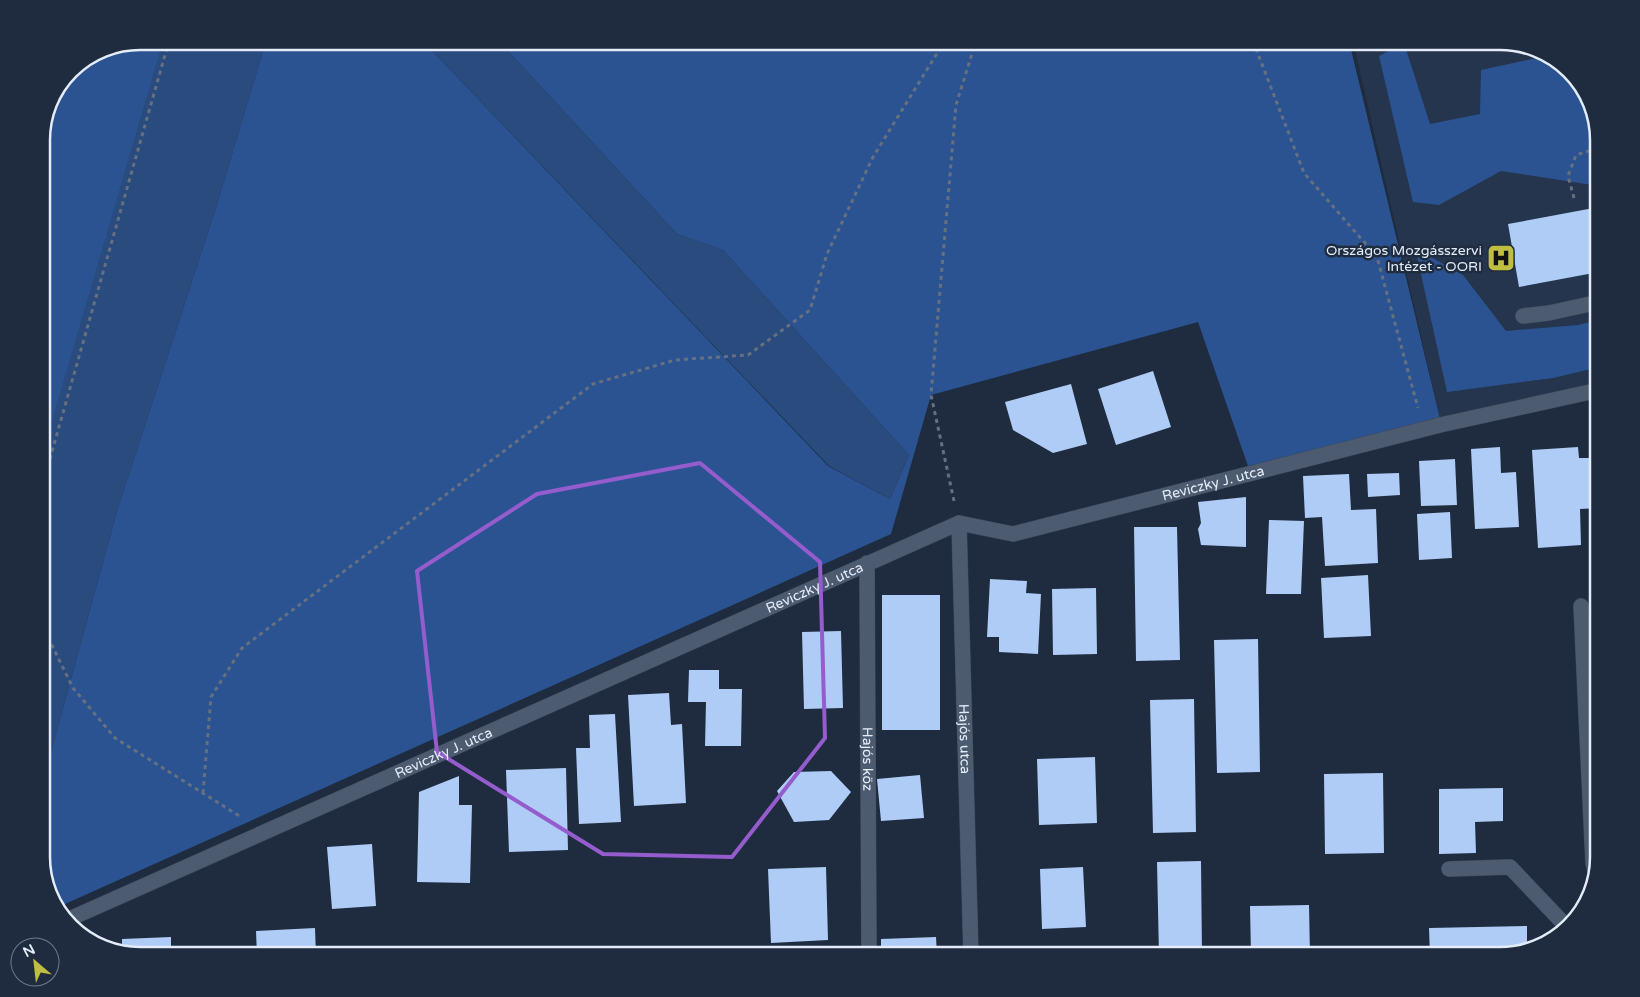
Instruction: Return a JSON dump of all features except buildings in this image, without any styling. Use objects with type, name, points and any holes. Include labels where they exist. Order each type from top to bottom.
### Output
[{"type":"street","points":[[1523,316],[1549,313],[1590,304]]},
{"type":"street","name":"Reviczky J. utca","points":[[73,917],[959,523],[1013,534],[1424,429],[1590,392]]},
{"type":"street","name":"Hajós utca","points":[[959,523],[971,947]]},
{"type":"street","name":"Hajós köz","points":[[868,563],[869,947]]},
{"type":"street","points":[[1581,606],[1590,816]]},
{"type":"street","points":[[1449,869],[1510,867],[1562,922]]},
{"type":"path","points":[[50,462],[166,50]]},
{"type":"path","points":[[203,793],[211,697],[242,648],[593,384],[675,360],[748,355],[810,310],[827,254],[873,157],[940,50]]},
{"type":"path","points":[[959,523],[931,395],[956,105],[973,50]]},
{"type":"path","points":[[1256,50],[1304,173],[1378,257],[1424,429]]},
{"type":"path","points":[[1574,198],[1568,176],[1576,156],[1590,151]]},
{"type":"path","points":[[50,640],[73,688],[115,738],[265,832]]},
{"type":"highlighted area","points":[[700,463],[820,562],[825,738],[732,857],[603,854],[437,752],[417,571],[537,494]]},
{"type":"shaded area","points":[[140,50],[263,50],[215,211],[118,508],[50,755],[50,134],[53,116],[59,100],[76,76],[95,62],[111,55]]},
{"type":"shaded area","points":[[160,50],[50,427],[50,134],[53,116],[59,100],[76,76],[95,62],[122,52]]},
{"type":"shaded area","points":[[263,50],[432,50],[828,466],[890,499],[909,455],[723,250],[677,234],[507,50],[1351,50],[1441,423],[1248,466],[1198,322],[931,395],[891,534],[64,905],[55,886],[50,863],[50,755],[118,508],[215,211]]},
{"type":"shaded area","points":[[432,50],[507,50],[677,234],[723,250],[909,455],[890,499],[829,466]]},
{"type":"shaded area","name":"Országos Mozgásszervi Intézet - OORI","points":[[1355,50],[1500,50],[1524,53],[1545,62],[1564,76],[1581,100],[1588,122],[1590,134],[1590,385],[1441,423]]},
{"type":"shaded area","points":[[1391,50],[1406,50],[1430,124],[1480,114],[1481,70],[1537,58],[1545,62],[1564,76],[1581,100],[1590,134],[1590,185],[1501,171],[1439,205],[1413,202],[1379,56]]},
{"type":"shaded area","points":[[1417,256],[1429,256],[1463,275],[1506,331],[1578,325],[1590,322],[1590,369],[1553,378],[1447,392]]},
{"type":"place","name":"Országos Mozgásszervi Intézet - OORI","points":[[1501,258]]}]
